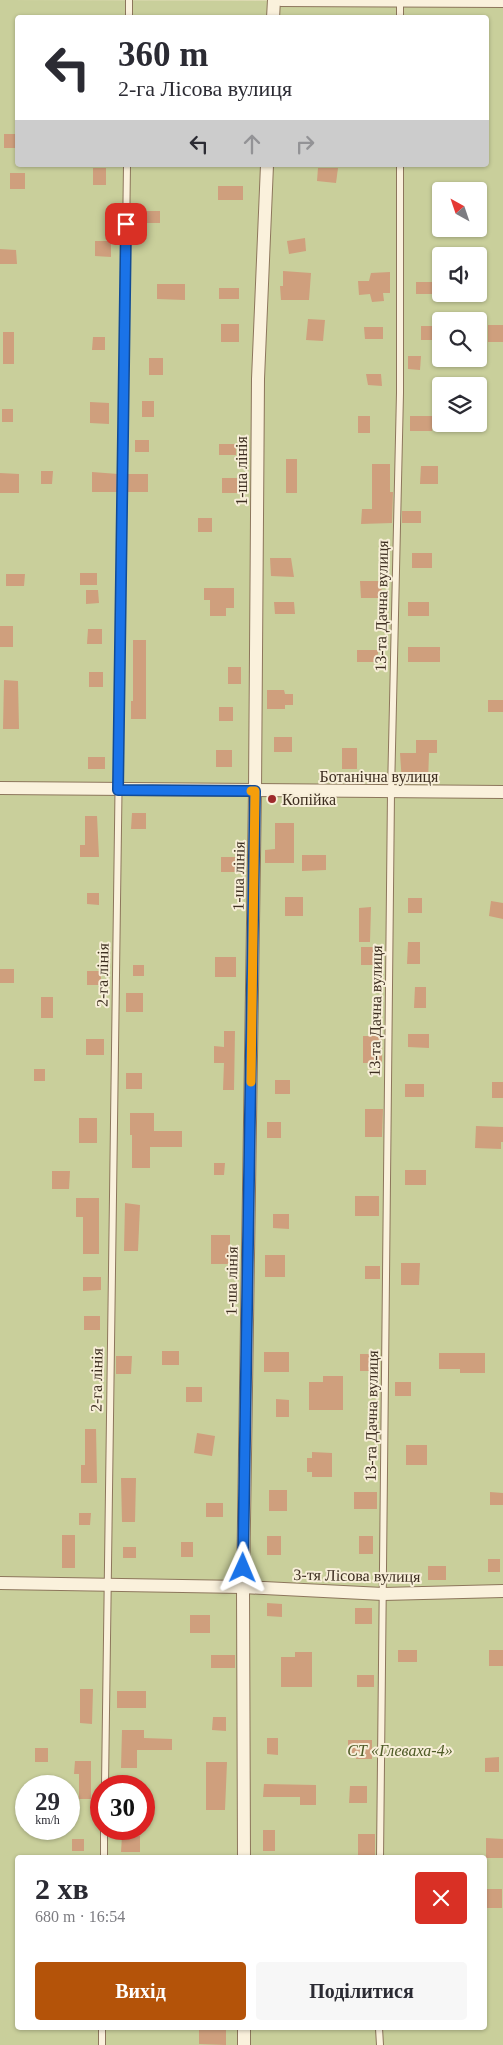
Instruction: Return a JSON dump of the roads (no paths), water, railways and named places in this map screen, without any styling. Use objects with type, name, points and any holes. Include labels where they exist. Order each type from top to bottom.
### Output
[{"type":"street","points":[[273,15],[274,0]]},
{"type":"street","points":[[281,0],[496,1]]},
{"type":"street","name":"1-ша лінія","points":[[244,1855],[243,1588],[255,791],[258,379],[267,167]]},
{"type":"street","name":"Ботанічна вулиця","points":[[0,788],[503,792]]},
{"type":"street","name":"3-тя Лісова вулиця","points":[[0,1583],[107,1584],[383,1594],[503,1591]]},
{"type":"street","points":[[244,2030],[244,2045]]},
{"type":"lane","points":[[129,0],[129,15]]},
{"type":"lane","points":[[400,1],[400,15]]},
{"type":"lane","name":"2-га лінія","points":[[105,1775],[127,167]]},
{"type":"lane","name":"13-та Дачна вулиця","points":[[380,1855],[391,792],[400,393],[400,167]]},
{"type":"lane","points":[[104,1840],[104,1855]]},
{"type":"lane","points":[[102,2030],[102,2045]]},
{"type":"lane","points":[[379,2030],[380,2045]]},
{"type":"place","name":"Копійка","points":[[272,799]]},
{"type":"park label","name":"СТ «Глеваха-4»","points":[[400,1750]]}]
